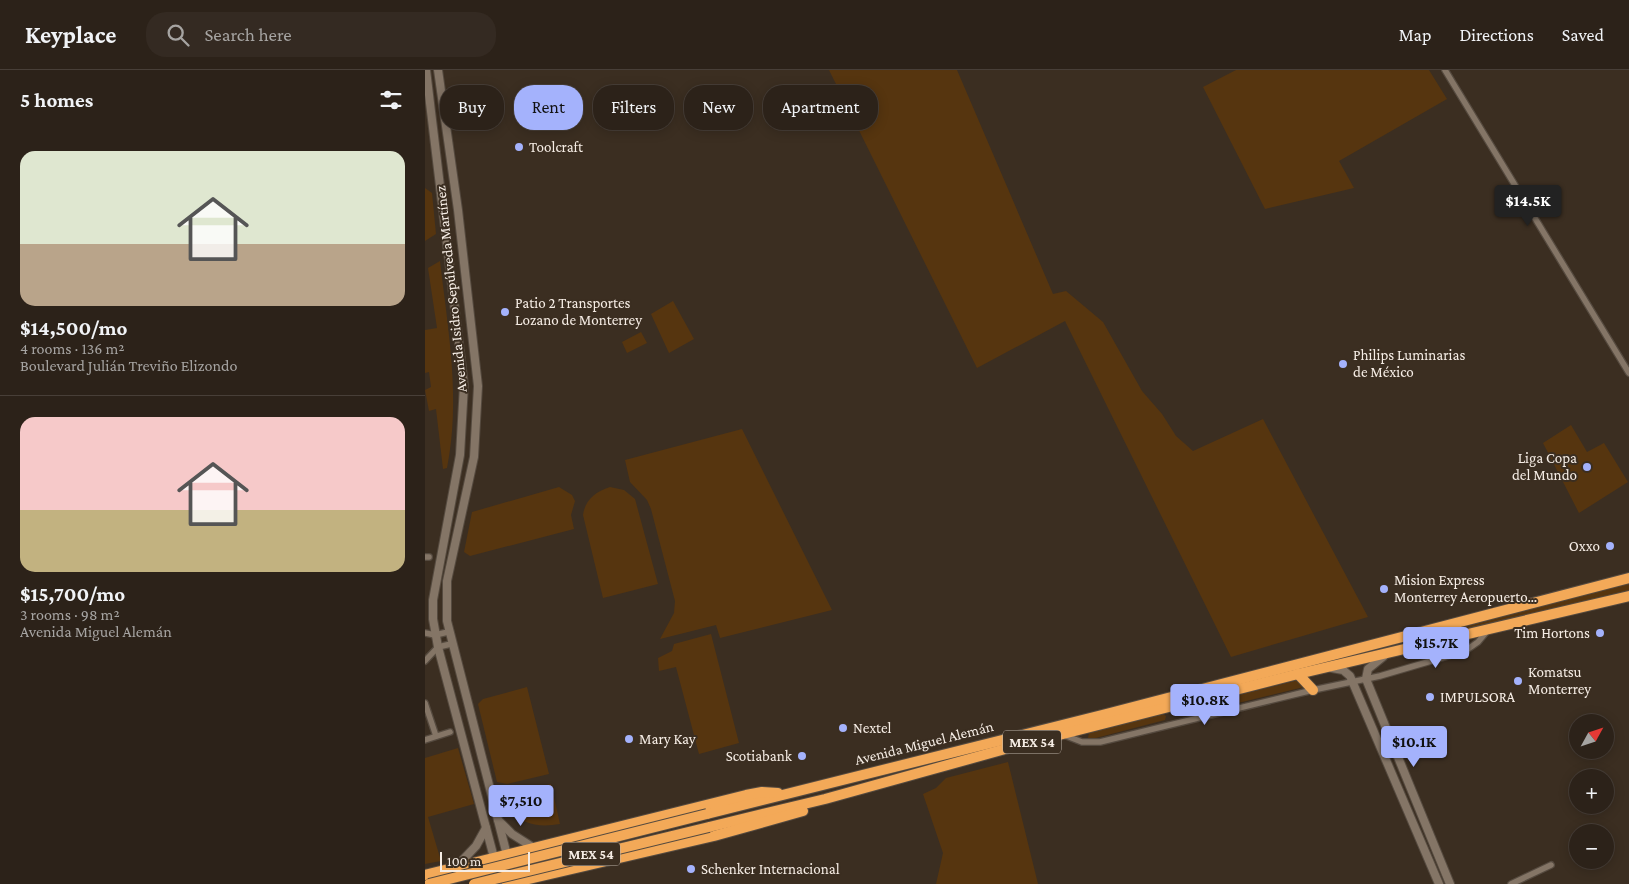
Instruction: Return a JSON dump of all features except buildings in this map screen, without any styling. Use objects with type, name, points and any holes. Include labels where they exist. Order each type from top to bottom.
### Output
[{"type":"highway","name":"Avenida Miguel Alemán","points":[[429,884],[1107,714],[1629,578]]},
{"type":"highway","name":"Avenida Miguel Alemán","points":[[474,884],[825,799],[1061,734],[1297,674],[1629,596]]},
{"type":"highway","points":[[1297,674],[1313,690]]},
{"type":"highway","points":[[425,875],[507,856],[622,824],[757,793],[784,795]]},
{"type":"highway","points":[[512,883],[542,880],[557,872],[787,816],[814,808],[825,799]]},
{"type":"highway","points":[[551,844],[547,850],[548,857],[557,872]]},
{"type":"highway","points":[[462,865],[476,874],[478,884]]},
{"type":"main road","name":"Avenida Isidro Sepúlveda Martínez","points":[[426,70],[427,103],[464,385],[464,412],[460,455],[433,600],[435,635],[501,884]]},
{"type":"main road","name":"Avenida Isidro Sepúlveda Martínez","points":[[438,70],[458,210],[478,386],[474,457],[447,581],[446,608],[448,632],[498,820],[512,883]]},
{"type":"main road","points":[[447,247],[455,269],[464,270]]},
{"type":"main road","points":[[1389,653],[1371,665],[1366,679],[1450,884]]},
{"type":"main road","points":[[1323,668],[1343,670],[1350,676],[1439,884]]},
{"type":"main road","points":[[498,820],[512,834],[534,848]]},
{"type":"main road","points":[[462,865],[486,828]]},
{"type":"street","points":[[1445,70],[1629,373]]},
{"type":"street","points":[[1061,734],[1082,742],[1100,742],[1313,690],[1366,679],[1465,650],[1478,642],[1488,630]]},
{"type":"street","points":[[425,634],[435,635],[448,632]]},
{"type":"street","points":[[425,661],[438,647],[451,644]]},
{"type":"street","points":[[425,703],[436,736]]},
{"type":"street","points":[[425,740],[450,732]]},
{"type":"street","points":[[1511,884],[1551,865]]},
{"type":"shaded area","points":[[829,70],[957,70],[1053,294],[1066,291],[1103,322],[1142,391],[1162,414],[1176,436],[1193,451],[1263,419],[1368,617],[1231,657],[1065,321],[977,368],[859,130],[878,130],[878,85],[836,85]]},
{"type":"shaded area","points":[[1236,70],[1429,70],[1447,99],[1339,161],[1354,188],[1265,209],[1203,87]]},
{"type":"shaded area","points":[[425,188],[432,193],[436,234],[425,241]]},
{"type":"shaded area","points":[[440,261],[452,364],[453,390],[451,442],[447,468],[443,469],[436,409],[429,411],[425,390],[431,387],[429,372],[425,373],[425,330],[437,328],[428,268]]},
{"type":"shaded area","points":[[673,301],[694,339],[669,353],[651,314]]},
{"type":"shaded area","points":[[641,332],[647,343],[627,353],[622,342]]},
{"type":"shaded area","name":"Liga Copa del Mundo","points":[[1571,425],[1587,452],[1604,443],[1628,482],[1579,513],[1543,443]]},
{"type":"shaded area","points":[[742,429],[832,610],[720,638],[716,625],[660,639],[674,613],[675,601],[651,509],[647,500],[630,482],[625,460]]},
{"type":"shaded area","points":[[559,487],[572,495],[575,501],[571,515],[574,529],[470,556],[464,552],[472,512]]},
{"type":"shaded area","points":[[610,487],[624,490],[635,499],[658,584],[603,598],[583,515],[588,501],[600,491]]},
{"type":"shaded area","points":[[1629,582],[1629,593],[1443,637],[1440,630]]},
{"type":"shaded area","points":[[711,634],[739,743],[699,754],[676,667],[659,671],[658,658],[672,651],[674,644]]},
{"type":"shaded area","points":[[1299,680],[1308,686],[1184,716],[1178,710]]},
{"type":"shaded area","points":[[527,687],[549,774],[507,784],[497,782],[478,704],[483,699]]},
{"type":"shaded area","points":[[1162,714],[1166,716],[1165,720],[1092,739],[1088,738],[1089,733]]},
{"type":"shaded area","points":[[458,748],[474,804],[428,817],[441,861],[425,864],[425,758]]},
{"type":"shaded area","points":[[1008,762],[1038,884],[936,884],[943,853],[923,794],[936,788],[946,778]]},
{"type":"shaded area","points":[[551,784],[560,824],[536,825],[529,823],[516,816],[504,803],[512,795]]},
{"type":"place","name":"Toolcraft","points":[[519,147]]},
{"type":"place","name":"Patio 2 Transportes Lozano de Monterrey","points":[[505,312]]},
{"type":"place","name":"Philips Luminarias de México","points":[[1343,364]]},
{"type":"place","name":"Liga Copa del Mundo","points":[[1587,467]]},
{"type":"place","name":"Oxxo","points":[[1610,546]]},
{"type":"place","name":"Mision Express Monterrey Aeropuerto…","points":[[1384,589]]},
{"type":"place","name":"Tim Hortons","points":[[1600,633]]},
{"type":"place","name":"Komatsu Monterrey","points":[[1518,681]]},
{"type":"place","name":"IMPULSORA","points":[[1430,697]]},
{"type":"place","name":"Nextel","points":[[843,728]]},
{"type":"place","name":"Mary Kay","points":[[629,739]]},
{"type":"place","name":"Scotiabank","points":[[802,756]]},
{"type":"place","name":"Schenker Internacional","points":[[691,869]]}]
